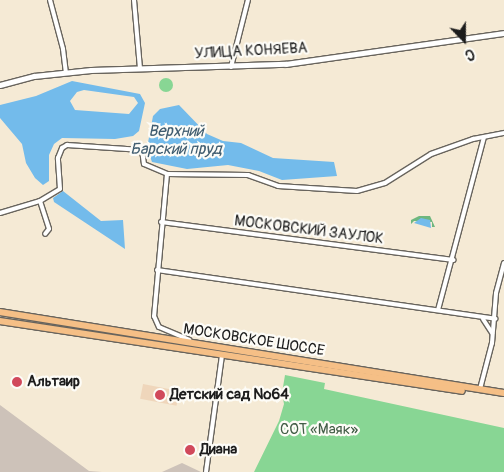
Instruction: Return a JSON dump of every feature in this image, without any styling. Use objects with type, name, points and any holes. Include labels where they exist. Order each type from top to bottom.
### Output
[{"type":"highway","name":"МОСКОВСКОЕ ШОССЕ","points":[[0,312],[504,395]]},
{"type":"highway","name":"МОСКОВСКОЕ ШОССЕ","points":[[0,321],[504,395]]},
{"type":"street","points":[[50,0],[63,49],[66,73]]},
{"type":"street","points":[[134,0],[140,68]]},
{"type":"street","points":[[231,67],[248,0]]},
{"type":"street","name":"УЛИЦА КОНЯЕВА","points":[[0,86],[34,76],[66,73],[140,68],[231,67],[305,62],[504,33]]},
{"type":"street","points":[[0,213],[40,201],[60,189],[58,158],[62,148],[67,145],[142,150],[144,164],[167,174],[248,175],[278,186],[357,191],[385,183],[431,154],[484,137],[504,133]]},
{"type":"street","points":[[438,310],[454,260],[484,137]]},
{"type":"street","points":[[167,174],[157,270],[154,312],[156,323],[171,333],[202,345]]},
{"type":"street","points":[[40,201],[49,229],[45,234]]},
{"type":"street","name":"МОСКОВСКИЙ ЗАУЛОК","points":[[161,222],[454,260]]},
{"type":"street","points":[[480,390],[493,335],[496,293],[504,263]]},
{"type":"street","points":[[157,270],[438,310],[483,319],[495,319]]},
{"type":"street","points":[[483,319],[493,335]]},
{"type":"street","points":[[206,472],[222,355]]},
{"type":"shaded area","name":"Детский сад №64","points":[[143,384],[179,391],[176,406],[140,399]]},
{"type":"shaded area","points":[[0,405],[89,471],[102,472],[0,472]]},
{"type":"shaded area","points":[[182,463],[201,472],[162,472]]},
{"type":"green space","points":[[166,78],[171,80],[173,85],[171,90],[166,92],[161,90],[159,85],[161,80]]},
{"type":"green space","points":[[419,216],[430,216],[435,227],[432,227],[432,222],[414,221],[411,224],[411,220]]},
{"type":"green space","name":"СОТ «Маяк»","points":[[285,375],[325,383],[324,389],[504,428],[504,472],[254,472],[279,421],[284,404],[282,393]]},
{"type":"water","points":[[72,81],[140,94],[145,103],[139,131],[133,136],[115,139],[62,138],[54,144],[49,155],[49,181],[43,185],[35,178],[26,163],[22,144],[0,118],[0,105],[36,96]],"holes":[[[84,90],[134,97],[138,103],[129,114],[75,110],[70,101],[77,92]]]},
{"type":"water","name":"Верхний Барский пруд","points":[[179,105],[207,134],[223,141],[241,143],[273,158],[334,162],[337,176],[282,180],[259,171],[228,165],[187,169],[152,162],[147,148],[153,116],[160,109]]},
{"type":"water","points":[[63,191],[101,221],[123,220],[125,249],[54,202],[53,198]]},
{"type":"water","points":[[421,218],[430,220],[431,228],[414,223]]},
{"type":"place","name":"Альтаир","points":[[17,382]]},
{"type":"place","name":"Детский сад №64","points":[[160,395]]},
{"type":"place","name":"Диана","points":[[190,450]]}]
